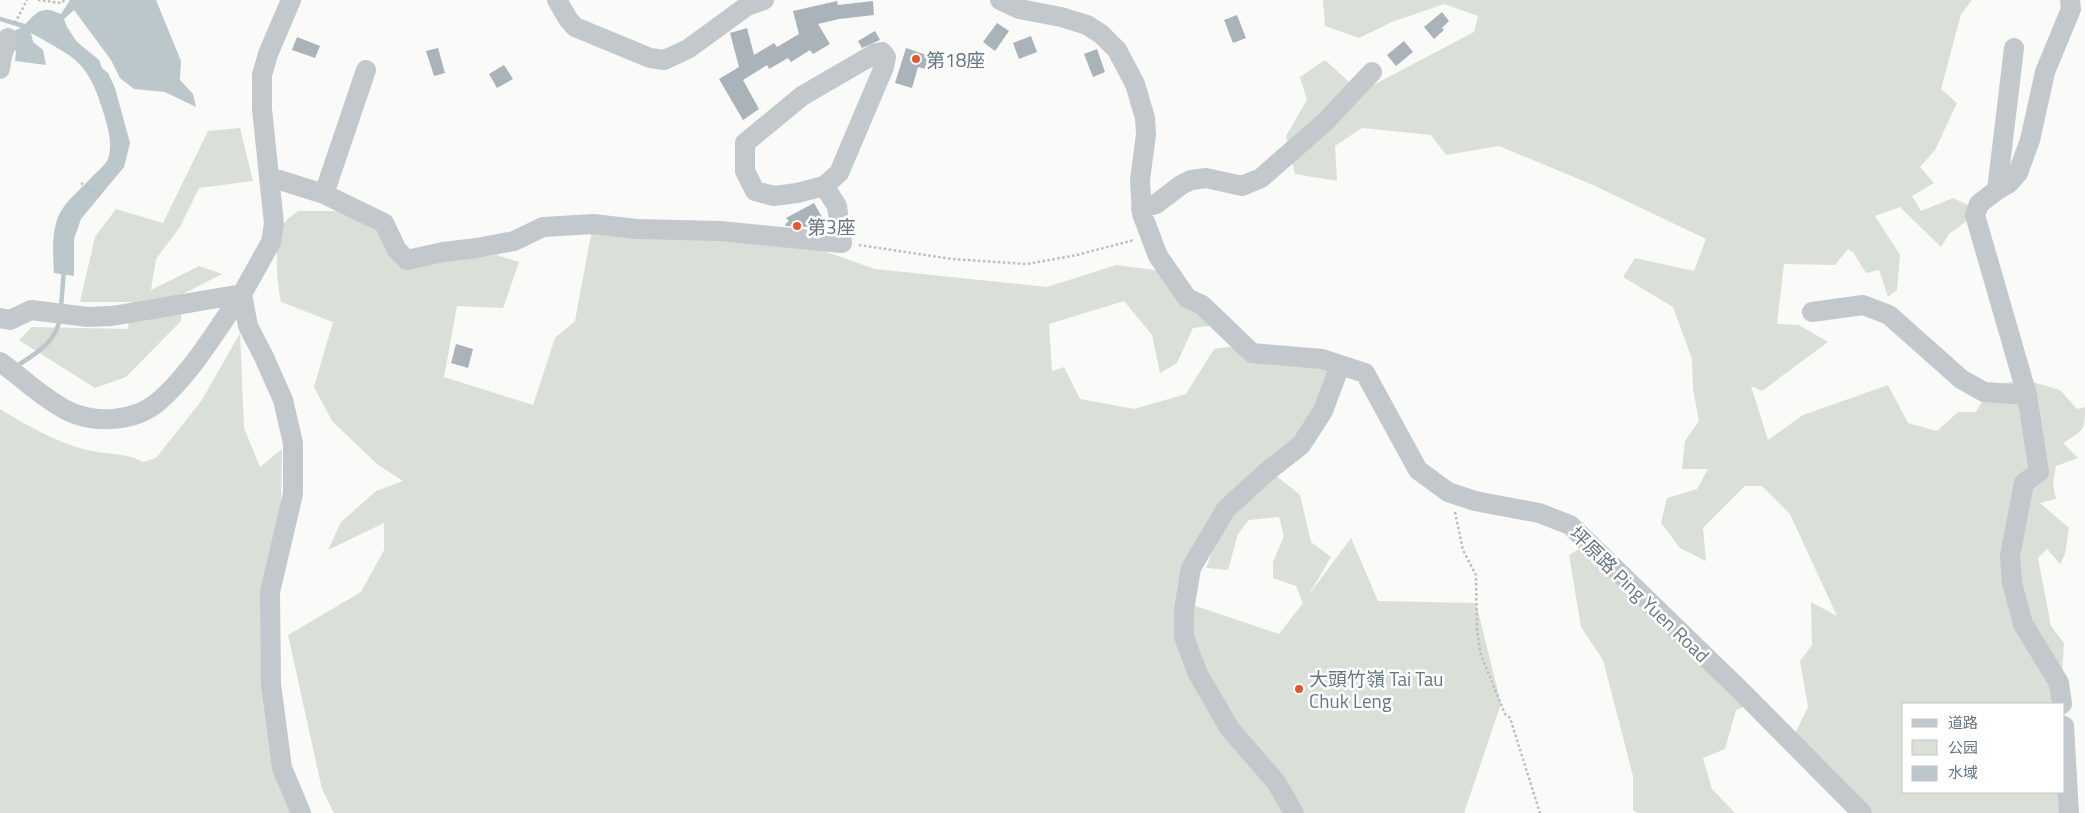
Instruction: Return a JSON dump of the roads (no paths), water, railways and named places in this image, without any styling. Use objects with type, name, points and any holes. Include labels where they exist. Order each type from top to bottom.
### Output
[{"type":"street","points":[[0,362],[38,392],[70,412],[90,418],[113,419],[133,416],[158,402],[188,370],[242,294],[271,242],[274,224],[262,109],[262,75],[268,54],[291,0]]},
{"type":"street","points":[[557,0],[575,27],[650,58],[664,60],[688,49],[747,6],[761,0]]},
{"type":"street","name":"坪原路 Ping Yuen Road","points":[[1000,0],[1020,9],[1061,17],[1087,25],[1101,34],[1117,50],[1135,84],[1145,118],[1146,136],[1140,180],[1141,208],[1158,256],[1187,298],[1202,305],[1252,353],[1322,359],[1365,373],[1418,470],[1451,494],[1475,501],[1539,513],[1570,525],[1715,665],[1862,813]]},
{"type":"street","points":[[2062,703],[2059,683],[2023,624],[2012,583],[2010,556],[2024,483],[2039,472],[2027,395],[1975,215],[1979,204],[2009,183],[2018,173],[2030,140],[2045,72],[2071,9],[2070,0]]},
{"type":"street","points":[[0,69],[8,38]]},
{"type":"street","points":[[1997,190],[2014,48]]},
{"type":"street","points":[[882,52],[886,56],[884,67],[839,173],[824,186],[774,196],[755,191],[745,171],[745,143],[802,96],[876,53],[882,52]]},
{"type":"street","points":[[324,194],[366,70]]},
{"type":"street","points":[[1141,208],[1156,204],[1181,185],[1191,180],[1206,178],[1242,186],[1261,178],[1325,122],[1372,72]]},
{"type":"street","points":[[270,177],[324,194],[384,223],[397,250],[407,260],[443,252],[514,241],[543,227],[593,224],[637,228],[720,231],[842,243],[837,206],[824,186]]},
{"type":"street","points":[[0,318],[10,320],[31,310],[88,317],[112,316],[242,294]]},
{"type":"street","points":[[242,294],[248,326],[264,356],[283,400],[293,442],[293,494],[270,592],[271,684],[282,768],[301,813]]},
{"type":"street","points":[[1812,312],[1863,305],[1889,315],[1961,379],[1984,392],[2027,395]]},
{"type":"street","points":[[1294,813],[1276,782],[1230,729],[1198,674],[1184,637],[1184,610],[1191,568],[1226,509],[1269,470],[1301,445],[1323,411],[1340,365]]},
{"type":"street","points":[[2065,743],[2069,813]]},
{"type":"water","points":[[70,0],[156,0],[181,61],[180,80],[193,94],[196,107],[165,92],[134,89],[120,78],[111,60],[74,10],[64,19],[77,42],[99,60],[102,68],[108,73],[115,88],[130,143],[124,167],[81,219],[74,239],[74,276],[54,273],[53,243],[55,227],[60,213],[66,204],[107,162],[110,142],[104,114],[92,83],[79,63],[60,49],[31,33],[33,42],[43,50],[46,65],[15,61],[16,52],[9,39],[13,31],[22,27],[41,11],[49,10],[61,14]]},
{"type":"waterway","points":[[0,19],[27,27]]},
{"type":"waterway","points":[[61,307],[64,270]]},
{"type":"waterway","points":[[15,367],[44,347],[58,327],[60,318]]},
{"type":"place","name":"第18座","points":[[916,59]]},
{"type":"place","name":"第3座","points":[[797,226]]},
{"type":"place","name":"大頭竹嶺 Tai Tau Chuk Leng","points":[[1299,689]]}]
